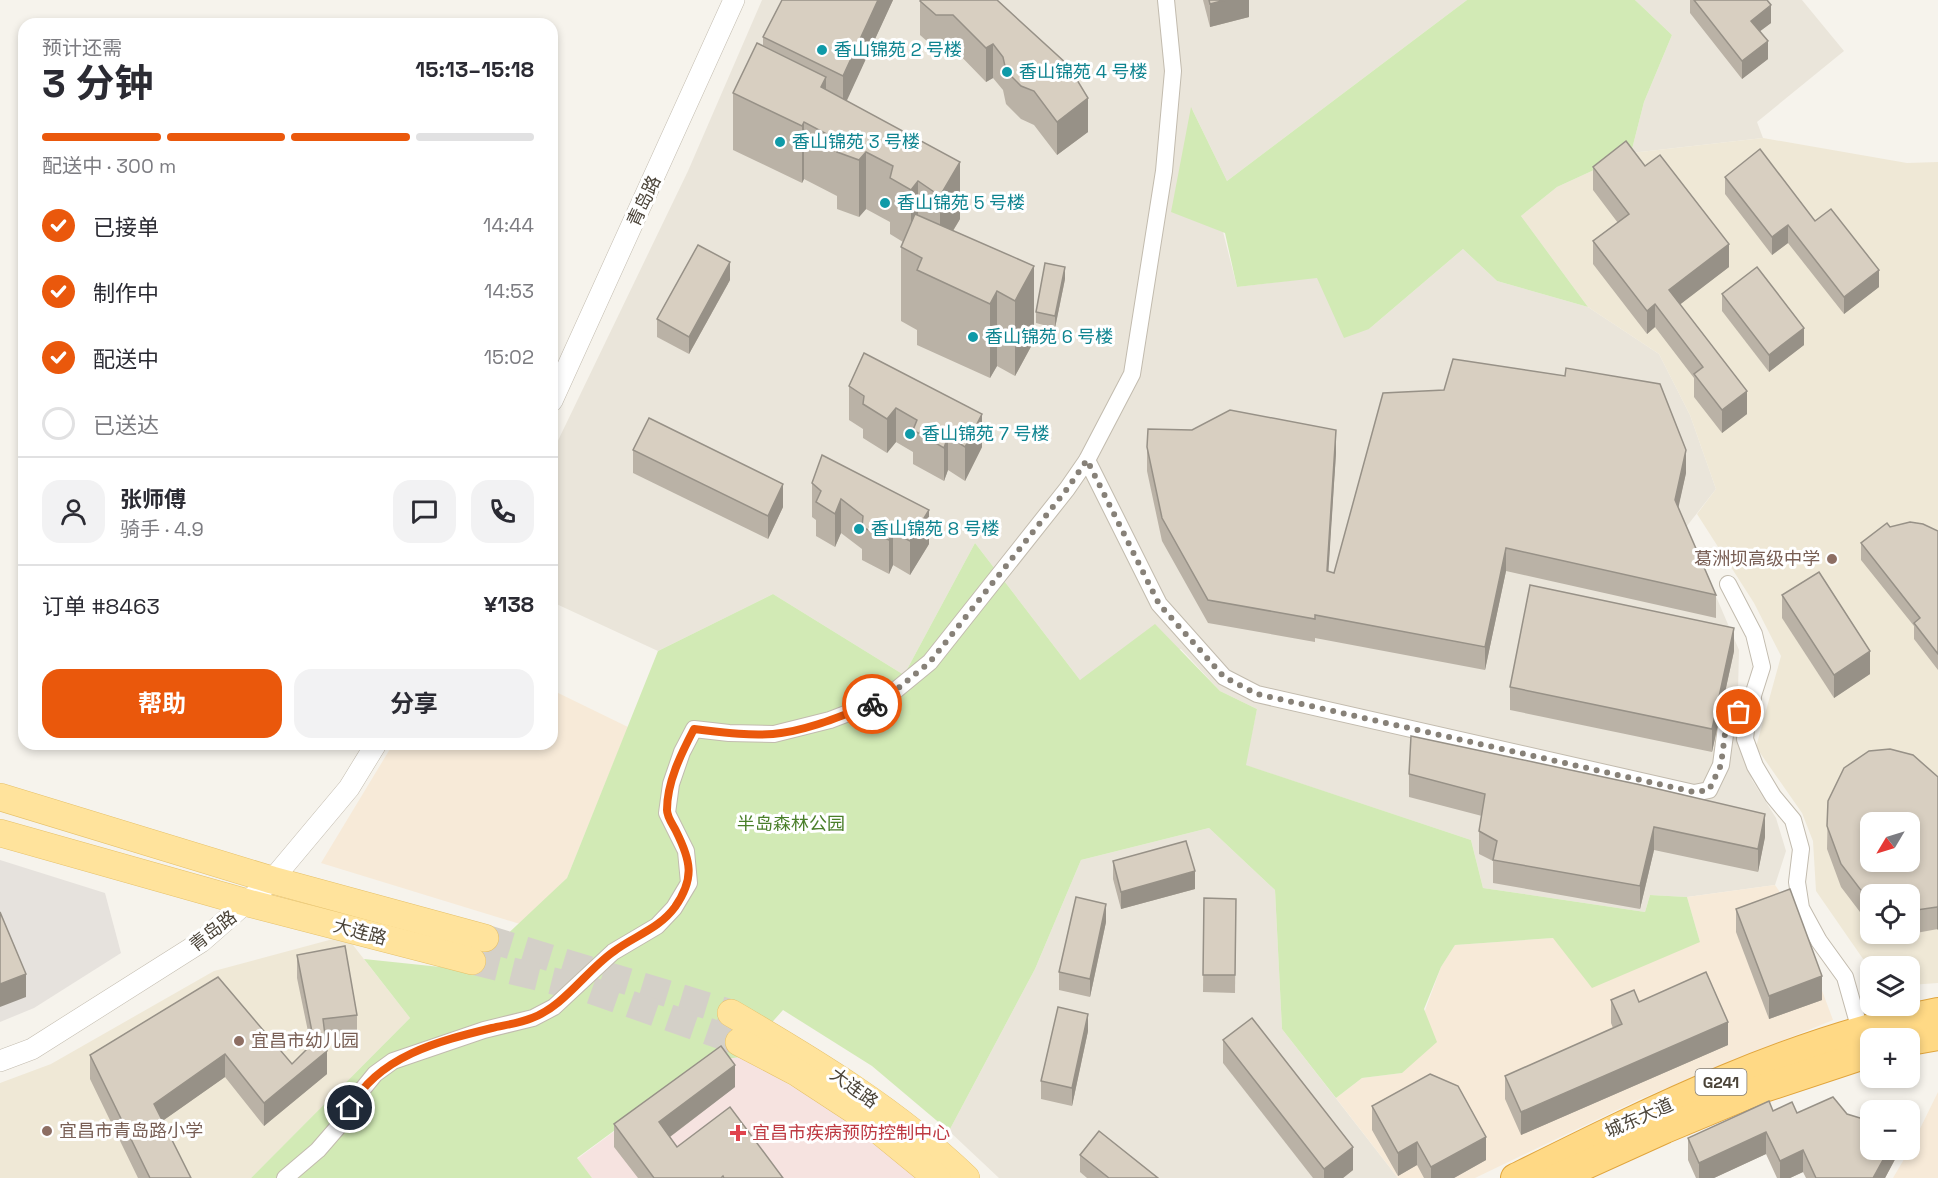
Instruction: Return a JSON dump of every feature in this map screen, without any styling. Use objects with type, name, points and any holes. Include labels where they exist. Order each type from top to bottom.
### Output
[{"type":"highway","name":"城东大道","points":[[1899,1028],[1938,1012]]},
{"type":"highway","points":[[1920,1039],[1938,1036]]},
{"type":"highway","name":"城东大道","points":[[1515,1178],[1634,1119],[1754,1068],[1860,1043]]},
{"type":"highway","name":"城东大道","points":[[1557,1178],[1860,1044]]},
{"type":"main road","name":"大连路","points":[[0,797],[272,880],[478,950],[248,903],[0,833]]},
{"type":"main road","name":"大连路","points":[[731,1013],[829,1070],[931,1144],[966,1178]]},
{"type":"main road","name":"大连路","points":[[739,1042],[796,1072],[854,1110],[937,1178]]},
{"type":"street","name":"青岛路","points":[[558,388],[734,0]]},
{"type":"street","points":[[285,1178],[318,1150],[344,1120],[357,1096],[375,1074],[393,1061],[474,1033],[533,1018],[554,1007],[613,952],[657,926],[674,908],[689,883],[686,851],[667,813],[671,784],[682,752],[694,729],[729,733],[774,734],[830,720],[885,699],[930,662],[1067,489],[1087,460],[1132,374],[1164,171],[1173,71],[1166,0]]},
{"type":"street","points":[[1087,460],[1159,604],[1224,677],[1257,694],[1694,792],[1709,790],[1721,765],[1726,726],[1753,698]]},
{"type":"street","points":[[1728,584],[1754,634],[1762,667],[1753,698],[1746,739],[1755,766],[1773,796],[1793,820],[1802,849],[1797,882],[1801,908],[1819,941],[1845,977],[1861,1028]]},
{"type":"street","name":"青岛路","points":[[0,1061],[32,1049],[141,981],[201,942],[248,903],[272,880],[349,788],[372,750]]},
{"type":"shaded area","points":[[762,0],[1467,0],[1227,181],[1192,109],[1237,287],[1317,277],[1369,329],[1463,249],[1497,281],[1588,307],[1659,354],[1690,415],[1716,489],[1683,531],[1709,580],[1739,650],[1737,733],[1752,780],[1776,818],[1786,851],[1775,885],[1687,897],[1650,895],[1645,912],[1483,888],[1471,840],[1245,765],[1257,709],[1220,691],[1181,649],[1080,680],[975,543],[904,675],[773,594],[658,651],[558,605],[558,441],[688,171]]},
{"type":"shaded area","points":[[1635,0],[1802,0],[1844,51],[1757,122],[1763,138],[1631,153],[1644,102],[1672,35]]},
{"type":"shaded area","name":"葛洲坝高级中学","points":[[1763,138],[1907,163],[1938,162],[1938,983],[1920,984],[1920,956],[1861,956],[1816,891],[1813,841],[1802,813],[1756,747],[1781,656],[1754,603],[1697,514],[1716,489],[1690,415],[1659,354],[1588,307],[1521,216],[1557,187],[1631,153]]},
{"type":"shaded area","points":[[558,693],[628,727],[567,878],[520,924],[321,863],[389,750],[558,750]]},
{"type":"shaded area","points":[[1209,828],[1275,890],[1282,1029],[1398,1178],[999,1178],[949,1131],[1035,969],[1081,860]]},
{"type":"shaded area","points":[[0,860],[105,893],[121,953],[34,1008],[0,1022]]},
{"type":"shaded area","points":[[1775,885],[1792,910],[1833,1020],[1640,1099],[1475,1178],[1398,1178],[1336,1098],[1362,1078],[1402,1073],[1441,967],[1455,945],[1553,938],[1700,942],[1687,897]]},
{"type":"shaded area","name":"宜昌市幼儿园","points":[[333,939],[349,940],[410,1018],[251,1178],[0,1178],[0,1083],[51,1064],[214,971]]},
{"type":"shaded area","name":"宜昌市疾病预防控制中心","points":[[741,1057],[830,1108],[922,1178],[592,1178],[577,1159],[709,1061]]},
{"type":"shaded area","points":[[1938,1092],[1938,1178],[1893,1178],[1904,1160],[1920,1160],[1920,1129]]},
{"type":"green space","points":[[1467,0],[1635,0],[1672,35],[1644,102],[1631,153],[1557,187],[1521,216],[1588,307],[1497,281],[1463,249],[1369,329],[1344,338],[1317,278],[1237,287],[1225,233],[1171,212],[1191,107],[1227,181]]},
{"type":"green space","name":"半岛森林公园","points":[[975,543],[1080,680],[1155,624],[1220,691],[1257,709],[1246,765],[1471,840],[1483,888],[1645,912],[1650,895],[1687,897],[1700,942],[1592,988],[1553,938],[1455,945],[1441,967],[1424,1009],[1437,1042],[1402,1073],[1362,1078],[1336,1098],[1282,1029],[1275,890],[1209,828],[1081,860],[1035,969],[949,1131],[872,1066],[783,1010],[741,1057],[709,1061],[577,1158],[592,1178],[251,1178],[410,1018],[364,959],[469,970],[567,878],[658,651],[773,594],[904,675]]},
{"type":"building","points":[[782,0],[878,0],[843,76],[763,37]]},
{"type":"building","points":[[921,0],[997,0],[1068,65],[1088,98],[1057,122],[1034,91],[1021,86],[1006,71],[1003,57],[993,44],[986,48],[953,15],[936,15]]},
{"type":"building","points":[[1209,0],[1225,0],[1210,4]]},
{"type":"building","points":[[1694,0],[1767,0],[1771,5],[1751,21],[1768,41],[1742,61]]},
{"type":"building","points":[[757,43],[826,77],[821,87],[960,162],[940,196],[918,181],[911,190],[890,178],[893,166],[866,152],[859,160],[837,152],[842,142],[804,122],[802,126],[733,93]]},
{"type":"building","points":[[1626,141],[1645,166],[1660,155],[1729,244],[1669,290],[1747,391],[1722,410],[1694,374],[1703,367],[1655,304],[1647,311],[1593,241],[1629,214],[1593,167]]},
{"type":"building","points":[[1760,149],[1815,221],[1831,209],[1879,270],[1844,297],[1788,225],[1772,237],[1725,177]]},
{"type":"building","points":[[915,214],[1034,266],[1015,301],[997,291],[990,304],[917,270],[922,258],[901,247]]},
{"type":"building","points":[[698,245],[730,262],[689,337],[657,319]]},
{"type":"building","points":[[1045,263],[1065,267],[1055,316],[1036,312]]},
{"type":"building","points":[[1757,267],[1804,328],[1769,355],[1722,294]]},
{"type":"building","points":[[864,353],[982,414],[965,447],[948,436],[944,448],[913,430],[917,420],[896,408],[887,419],[863,404],[864,396],[849,386]]},
{"type":"building","points":[[1453,359],[1565,376],[1566,368],[1660,384],[1686,450],[1675,500],[1716,595],[1506,548],[1485,647],[1315,615],[1315,619],[1208,600],[1162,518],[1147,447],[1148,429],[1192,430],[1230,410],[1336,430],[1327,571],[1334,573],[1383,393],[1444,390]]},
{"type":"building","points":[[649,418],[783,484],[768,516],[633,450]]},
{"type":"building","points":[[822,455],[929,510],[910,541],[893,532],[889,540],[862,527],[863,516],[841,499],[835,514],[816,502],[821,491],[812,483]]},
{"type":"building","points":[[1910,522],[1923,524],[1938,531],[1938,654],[1914,623],[1920,618],[1861,543],[1887,523],[1890,527]]},
{"type":"building","points":[[1819,572],[1870,651],[1834,675],[1782,595]]},
{"type":"building","points":[[1530,585],[1734,628],[1712,729],[1510,687]]},
{"type":"building","points":[[1411,736],[1765,814],[1758,849],[1654,827],[1640,886],[1493,860],[1497,841],[1479,831],[1485,794],[1409,774]]},
{"type":"building","points":[[1890,749],[1913,755],[1938,777],[1937,907],[1920,910],[1920,884],[1860,884],[1860,889],[1841,864],[1827,826],[1828,801],[1844,768],[1869,751]]},
{"type":"building","points":[[1186,841],[1195,871],[1121,892],[1113,861]]},
{"type":"building","points":[[1790,889],[1822,976],[1769,996],[1736,909]]},
{"type":"building","points":[[1076,897],[1106,904],[1090,979],[1059,972]]},
{"type":"building","points":[[1204,898],[1236,899],[1235,975],[1203,975]]},
{"type":"building","points":[[0,912],[26,974],[0,984]]},
{"type":"building","points":[[345,946],[357,1015],[323,1019],[327,1051],[264,1103],[225,1054],[154,1104],[191,1178],[150,1178],[90,1055],[218,977],[292,1064],[314,1042],[297,955]]},
{"type":"building","points":[[1706,972],[1728,1022],[1521,1112],[1505,1076],[1622,1024],[1611,1000],[1634,990],[1639,1002]]},
{"type":"building","points":[[1058,1007],[1088,1014],[1072,1088],[1041,1081]]},
{"type":"building","points":[[1252,1018],[1353,1147],[1324,1169],[1223,1040]]},
{"type":"building","points":[[721,1046],[735,1065],[659,1122],[677,1147],[730,1107],[783,1178],[724,1178],[723,1176],[721,1178],[654,1178],[614,1124]]},
{"type":"building","points":[[1430,1074],[1458,1086],[1486,1137],[1431,1167],[1417,1142],[1398,1153],[1372,1106]]},
{"type":"building","points":[[1833,1097],[1847,1114],[1860,1118],[1860,1160],[1883,1160],[1873,1178],[1816,1178],[1803,1150],[1780,1161],[1766,1132],[1699,1163],[1688,1138],[1769,1101],[1773,1111],[1792,1102],[1797,1113]]},
{"type":"building","points":[[1099,1131],[1158,1178],[1109,1178],[1080,1155]]},
{"type":"tunnel","points":[[485,938],[731,1013]]},
{"type":"tunnel","points":[[472,961],[590,990],[739,1042]]},
{"type":"way so far","points":[[872,704],[885,699],[930,662],[1067,489],[1087,460],[1159,604],[1224,677],[1257,694],[1357,719],[1694,792],[1709,790],[1721,765],[1726,726],[1739,712]]},
{"type":"place","name":"香山锦苑 2 号楼","points":[[822,50]]},
{"type":"place","name":"香山锦苑 4 号楼","points":[[1007,72]]},
{"type":"place","name":"香山锦苑 3 号楼","points":[[780,142]]},
{"type":"place","name":"香山锦苑 5 号楼","points":[[885,203]]},
{"type":"place","name":"香山锦苑 6 号楼","points":[[973,337]]},
{"type":"place","name":"香山锦苑 7 号楼","points":[[910,434]]},
{"type":"place","name":"香山锦苑 8 号楼","points":[[859,529]]},
{"type":"place","name":"葛洲坝高级中学","points":[[1832,559]]},
{"type":"place","name":"宜昌市幼儿园","points":[[239,1041]]},
{"type":"place","name":"宜昌市青岛路小学","points":[[47,1131]]},
{"type":"place","name":"宜昌市疾病预防控制中心","points":[[738,1133]]},
{"type":"route","points":[[350,1108],[375,1074],[393,1061],[431,1046],[533,1018],[554,1007],[575,984],[613,952],[657,926],[674,908],[689,883],[686,851],[667,813],[671,784],[682,752],[694,729],[729,733],[774,734],[830,720],[872,704]]}]
